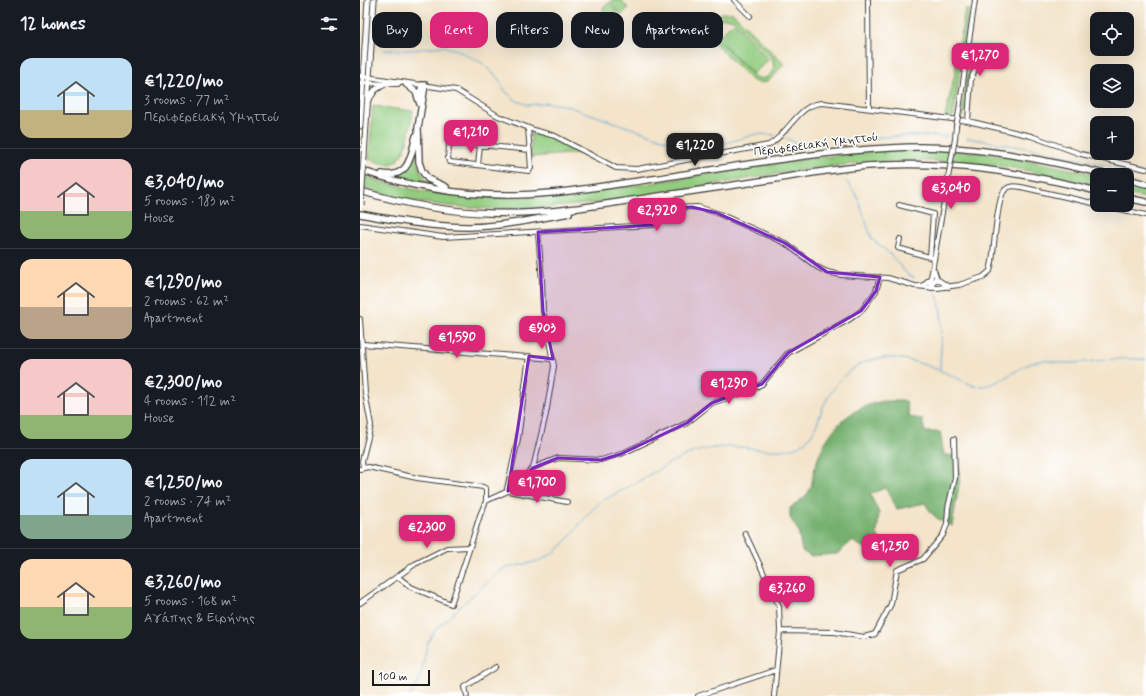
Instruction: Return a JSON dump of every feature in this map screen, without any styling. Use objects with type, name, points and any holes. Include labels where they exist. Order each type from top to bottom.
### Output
[{"type":"highway","points":[[404,84],[416,92],[420,103]]},
{"type":"highway","points":[[423,85],[418,128],[419,162],[425,175],[438,185],[468,193]]},
{"type":"highway","points":[[361,170],[390,175],[402,170],[410,161],[418,128]]},
{"type":"highway","name":"Περιφερειακή Υμηττού","points":[[361,170],[414,184],[468,193],[518,195],[553,192],[827,154],[913,146],[994,151],[1090,171]]},
{"type":"highway","points":[[360,191],[426,207],[489,213],[541,212],[610,204],[832,170],[904,164],[1001,170],[1090,189]]},
{"type":"highway","points":[[1134,181],[1146,184]]},
{"type":"highway","points":[[1134,199],[1146,202]]},
{"type":"highway","points":[[360,214],[442,225],[477,226],[549,216],[610,204]]},
{"type":"main road","points":[[360,214],[368,103],[362,76],[366,50],[368,0]]},
{"type":"main road","points":[[360,126],[364,84],[370,77],[374,0]]},
{"type":"main road","points":[[360,66],[366,50]]},
{"type":"main road","points":[[368,103],[374,91],[383,85]]},
{"type":"street","points":[[734,0],[750,16]]},
{"type":"street","points":[[868,0],[869,108]]},
{"type":"street","points":[[933,258],[955,139],[975,0]]},
{"type":"street","points":[[967,55],[974,56],[979,61],[971,79],[968,121]]},
{"type":"street","points":[[362,76],[404,84]]},
{"type":"street","points":[[364,84],[423,85],[460,92],[494,114],[528,128],[555,136],[616,168],[629,170],[769,145],[780,138],[805,109],[818,103],[968,121],[1031,136],[1081,154],[1146,169]]},
{"type":"street","points":[[528,128],[530,150],[531,168],[529,171],[450,162],[448,158],[449,145],[451,142],[530,150]]},
{"type":"street","points":[[478,165],[480,145]]},
{"type":"street","points":[[360,225],[443,237],[653,225],[670,208],[698,208],[716,213],[784,243],[817,267],[827,272],[841,275],[880,277],[919,287],[931,288],[949,287],[983,277],[990,271],[1000,201],[1004,191],[1009,187],[1021,187],[1090,202]]},
{"type":"street","points":[[899,205],[933,214],[934,277],[931,288]]},
{"type":"street","points":[[1133,212],[1146,215]]},
{"type":"street","points":[[534,468],[554,374],[553,359],[542,311],[542,280],[538,232]]},
{"type":"street","points":[[900,238],[898,248],[933,258]]},
{"type":"street","points":[[486,501],[508,491],[534,468],[563,457],[601,460],[621,454],[687,423],[712,403],[748,392],[762,384],[788,353],[850,319],[861,311],[876,291],[880,277]]},
{"type":"street","points":[[934,277],[949,287]]},
{"type":"street","points":[[919,287],[934,277]]},
{"type":"street","points":[[360,319],[363,344],[365,393],[371,425],[361,468],[417,478],[483,487],[486,489],[486,501],[451,604],[411,587],[398,577]]},
{"type":"street","points":[[363,344],[553,359]]},
{"type":"street","points":[[508,491],[507,489],[522,418],[530,356]]},
{"type":"street","points":[[780,631],[834,632],[864,637],[875,634],[891,604],[897,570],[923,559],[944,535],[947,524],[948,508],[956,478],[954,439]]},
{"type":"street","points":[[508,491],[567,502]]},
{"type":"street","points":[[745,533],[779,606],[780,631],[774,696]]},
{"type":"street","points":[[360,604],[415,564],[447,548],[470,548]]},
{"type":"street","points":[[466,696],[465,688],[496,667]]},
{"type":"street","points":[[698,696],[776,670]]},
{"type":"highlighted area","points":[[692,207],[717,213],[785,243],[827,272],[880,277],[876,291],[861,311],[788,353],[762,384],[712,403],[687,423],[621,454],[601,460],[558,458],[533,468],[508,491],[529,356],[553,359],[543,311],[538,232],[653,225],[670,208]]},
{"type":"green space","points":[[612,0],[621,0],[628,8],[624,13],[619,12],[610,2]]},
{"type":"green space","points":[[609,3],[617,12],[605,12],[602,9]]},
{"type":"green space","points":[[965,9],[969,9],[953,117],[945,117],[955,73]]},
{"type":"green space","points":[[732,12],[784,64],[766,82],[761,83],[750,79],[720,48],[723,48],[723,45],[755,77],[767,77],[774,67],[772,58],[733,20],[723,18],[723,13]]},
{"type":"green space","points":[[733,22],[769,59],[753,74],[723,44],[723,32]]},
{"type":"green space","points":[[969,61],[972,63],[972,68],[968,84],[968,102],[966,112],[961,118]]},
{"type":"green space","points":[[373,106],[413,111],[407,142],[404,150],[396,162],[387,164],[369,159]]},
{"type":"green space","points":[[531,133],[548,135],[581,153],[531,157]]},
{"type":"green space","points":[[417,142],[418,166],[426,180],[431,184],[393,176],[400,174]]},
{"type":"green space","points":[[888,150],[967,151],[1018,158],[1090,173],[1090,184],[1018,169],[975,163],[896,161],[801,170],[611,201],[548,207],[485,208],[422,202],[360,187],[360,175],[401,187],[441,194],[518,198],[635,186],[808,159]]},
{"type":"green space","points":[[1134,184],[1146,187],[1146,198],[1134,195]]},
{"type":"green space","points":[[884,401],[906,401],[909,417],[922,419],[925,432],[940,432],[944,455],[958,456],[960,479],[952,526],[936,518],[925,503],[897,509],[885,488],[870,494],[879,513],[877,534],[886,549],[884,558],[873,560],[866,549],[852,541],[837,554],[810,556],[802,551],[798,530],[790,518],[790,508],[809,492],[818,458],[830,434],[847,416],[870,404]]},
{"type":"waterway","points":[[384,50],[412,50],[443,46],[457,50],[482,63],[498,78],[505,91],[517,101],[528,105],[547,103],[564,105],[683,146],[726,143],[756,134],[775,135]]},
{"type":"waterway","points":[[850,139],[901,136],[947,136]]},
{"type":"waterway","points":[[786,138],[801,145]]},
{"type":"waterway","points":[[967,138],[1039,150],[1146,174]]},
{"type":"waterway","points":[[847,182],[857,196],[872,239],[889,253],[908,275],[915,278]]},
{"type":"waterway","points":[[935,291],[940,308],[942,330],[940,371]]},
{"type":"waterway","points":[[409,696],[417,685],[422,670],[427,644],[436,629],[499,571],[545,558],[561,546],[586,516],[600,503],[669,463],[689,454],[702,450],[724,447],[785,450],[800,445],[805,442],[812,433],[823,407],[837,383],[853,368],[871,360],[890,358],[910,361],[931,367],[974,386],[983,386],[999,381],[1022,367],[1042,361],[1073,363],[1125,358],[1146,360]]}]
